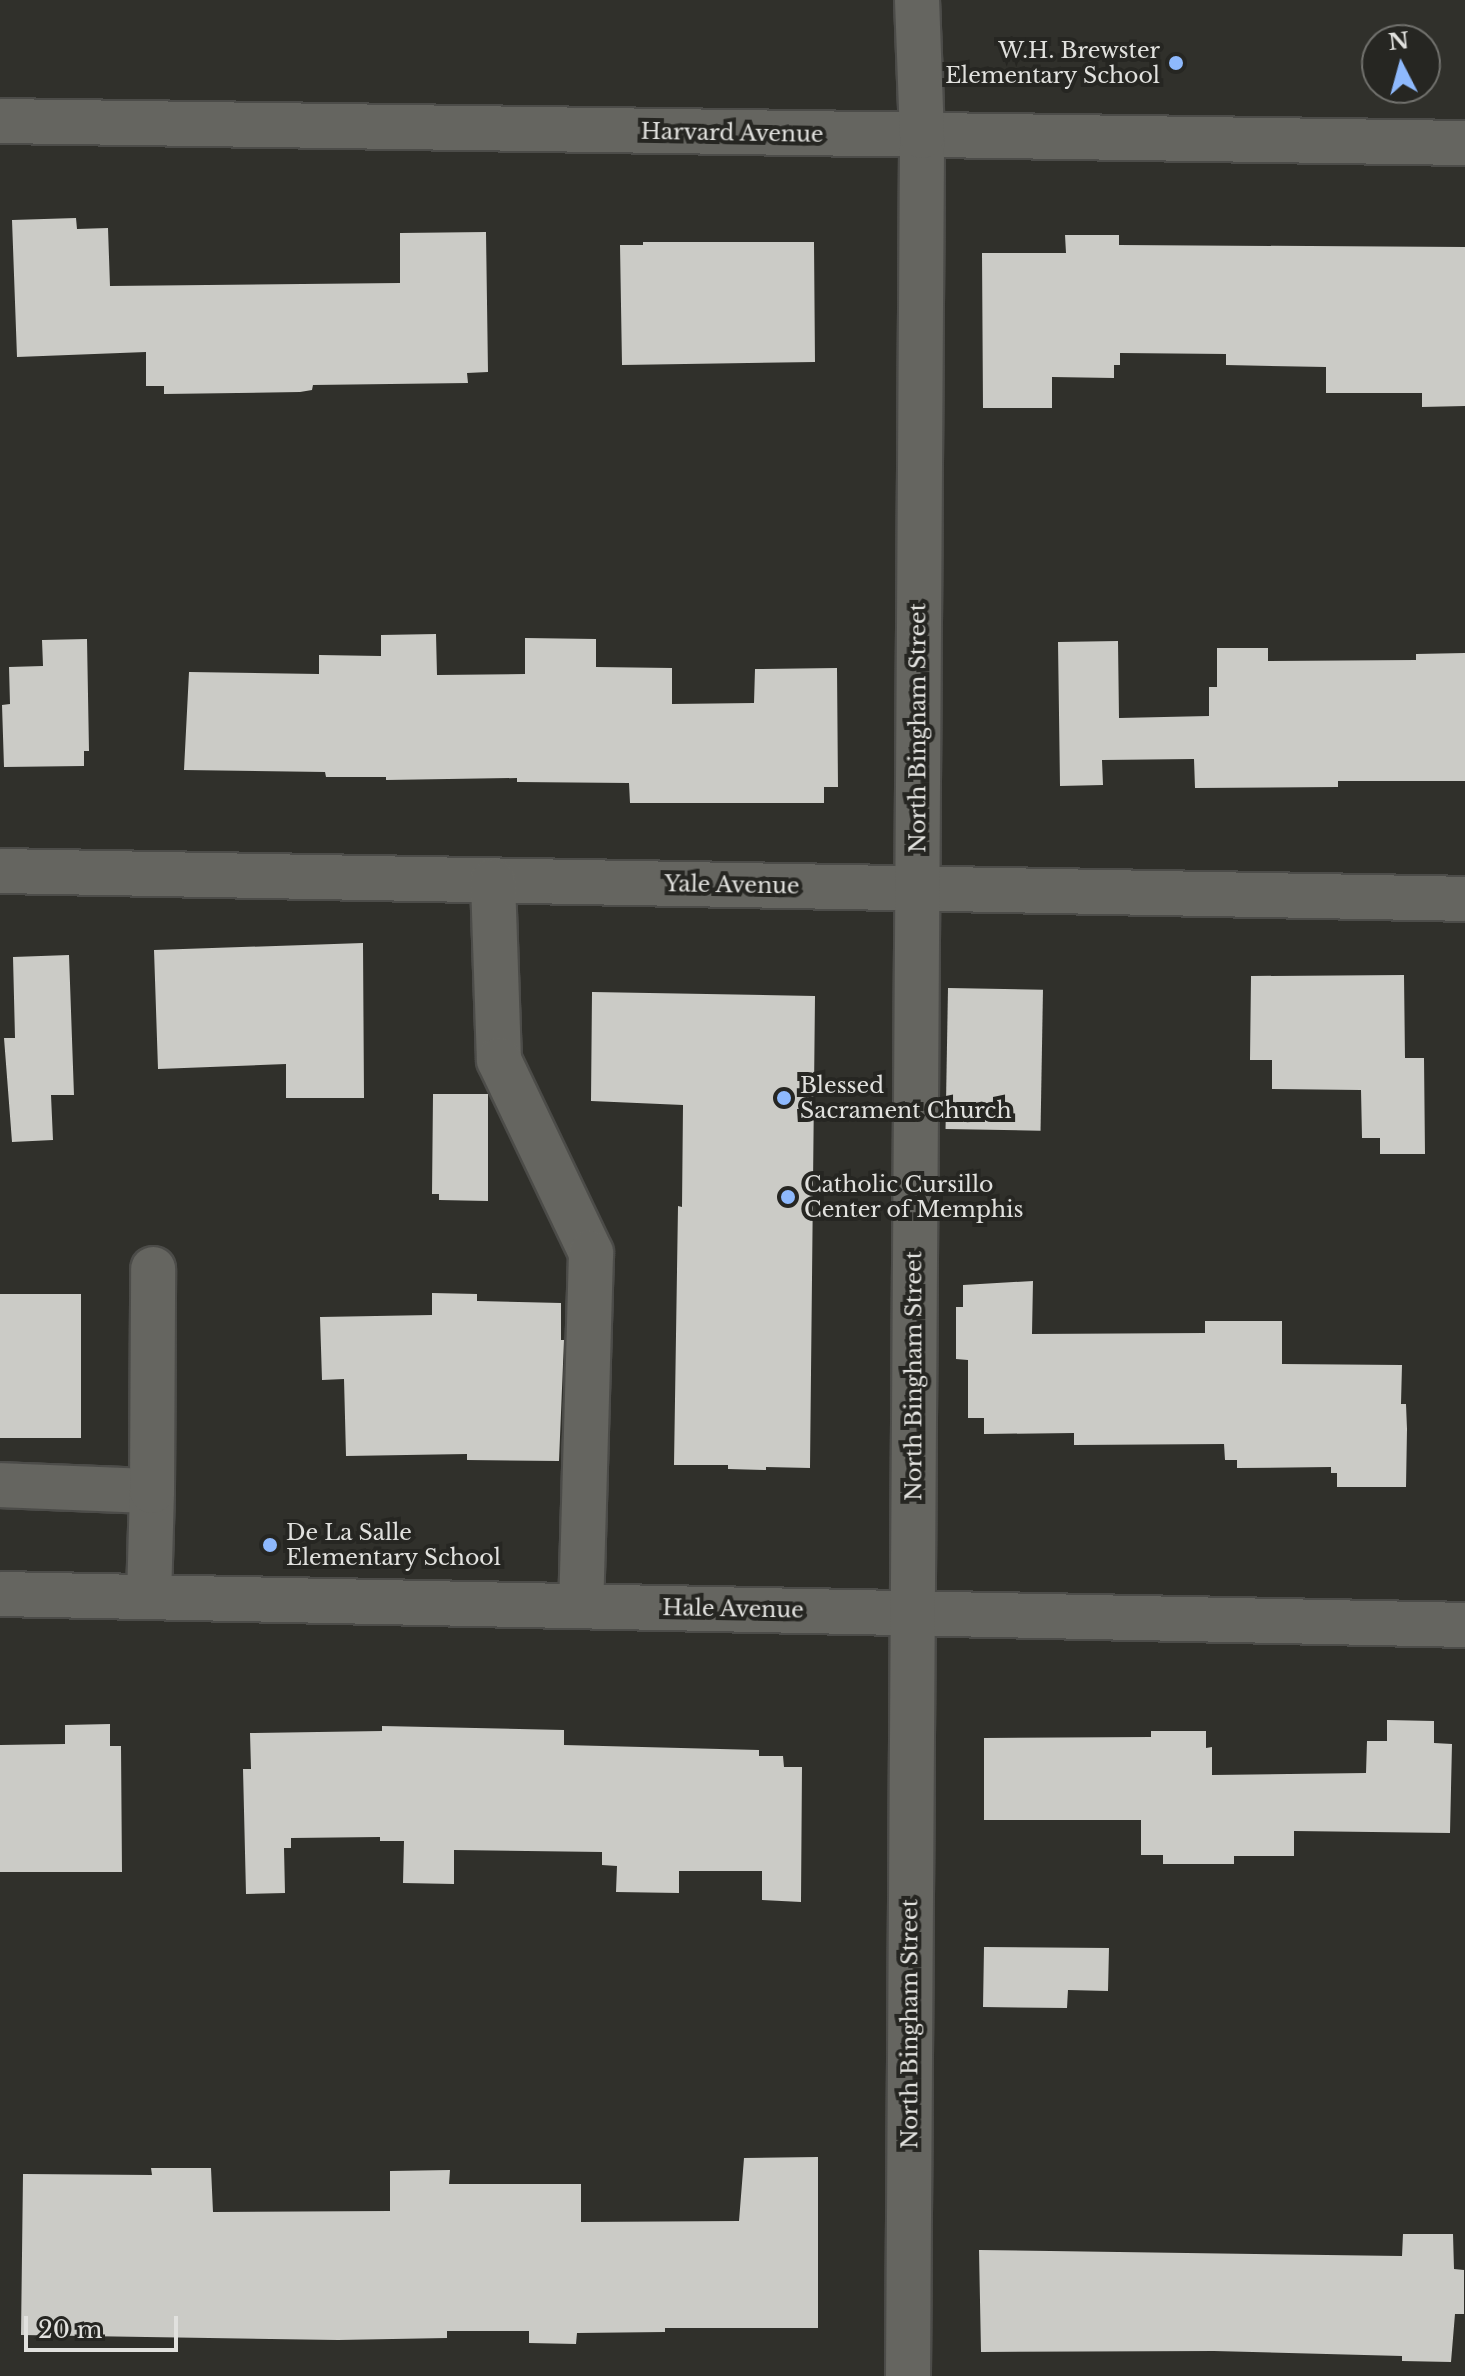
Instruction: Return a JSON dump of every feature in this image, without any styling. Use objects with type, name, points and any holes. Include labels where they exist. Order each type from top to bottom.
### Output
[{"type":"street","name":"North Bingham Street","points":[[908,2376],[922,136],[917,0]]},
{"type":"street","name":"Harvard Avenue","points":[[0,121],[1465,143]]},
{"type":"street","name":"Yale Avenue","points":[[0,871],[1465,899]]},
{"type":"street","points":[[493,881],[499,1060],[591,1253],[581,1606]]},
{"type":"street","points":[[149,1597],[153,1269]]},
{"type":"street","points":[[0,1485],[152,1491]]},
{"type":"street","name":"Hale Avenue","points":[[0,1594],[1465,1625]]},
{"type":"building","points":[[76,218],[77,229],[108,228],[110,286],[400,283],[400,233],[486,232],[488,372],[467,373],[468,383],[313,385],[312,390],[300,392],[164,394],[164,386],[146,386],[146,352],[17,357],[12,220]]},
{"type":"building","points":[[1065,235],[1119,235],[1119,245],[1465,247],[1465,406],[1422,407],[1422,393],[1326,393],[1326,367],[1226,365],[1226,354],[1120,353],[1120,365],[1114,365],[1114,378],[1052,377],[1052,408],[983,408],[982,253],[1066,253]]},
{"type":"building","points":[[643,242],[814,242],[815,362],[622,365],[620,245],[643,245]]},
{"type":"building","points":[[436,634],[437,675],[525,674],[525,638],[596,639],[596,667],[672,668],[672,704],[754,703],[755,669],[837,668],[838,787],[824,787],[824,803],[630,803],[629,783],[517,782],[517,778],[386,780],[386,777],[326,777],[325,772],[184,770],[189,672],[319,674],[319,655],[381,656],[381,635]]},
{"type":"building","points":[[87,639],[89,751],[84,751],[84,766],[4,767],[2,705],[10,704],[9,667],[43,666],[42,640]]},
{"type":"building","points":[[1118,641],[1119,718],[1209,716],[1209,687],[1217,687],[1217,648],[1268,648],[1268,661],[1416,660],[1416,654],[1465,653],[1465,781],[1338,781],[1338,787],[1195,788],[1194,759],[1102,760],[1103,785],[1060,786],[1058,642]]},
{"type":"building","points":[[363,943],[364,1098],[286,1098],[286,1064],[158,1069],[154,950]]},
{"type":"building","points":[[69,955],[74,1095],[51,1095],[53,1140],[12,1142],[4,1038],[15,1038],[13,957]]},
{"type":"building","points":[[1404,975],[1405,1058],[1424,1058],[1425,1154],[1380,1154],[1380,1138],[1362,1138],[1361,1090],[1272,1089],[1272,1060],[1250,1060],[1251,976]]},
{"type":"building","points":[[948,988],[1043,990],[1041,1131],[946,1129]]},
{"type":"building","points":[[592,992],[815,996],[810,1468],[766,1467],[766,1470],[728,1469],[728,1465],[674,1465],[678,1206],[682,1207],[683,1105],[591,1101]]},
{"type":"building","points":[[433,1094],[488,1094],[488,1201],[439,1200],[439,1194],[432,1194]]},
{"type":"building","points":[[1033,1281],[1032,1334],[1205,1333],[1205,1321],[1282,1321],[1282,1364],[1402,1365],[1401,1404],[1406,1404],[1407,1429],[1406,1487],[1337,1487],[1337,1473],[1331,1473],[1331,1467],[1237,1468],[1237,1460],[1225,1460],[1224,1444],[1074,1445],[1074,1433],[984,1434],[984,1418],[968,1418],[968,1360],[956,1359],[956,1307],[963,1307],[963,1285]]},
{"type":"building","points":[[432,1293],[477,1294],[477,1301],[561,1303],[561,1340],[564,1340],[559,1461],[467,1460],[467,1454],[346,1456],[344,1379],[322,1380],[320,1317],[432,1315]]},
{"type":"building","points":[[0,1294],[81,1294],[81,1438],[0,1438]]},
{"type":"building","points":[[1387,1720],[1434,1721],[1434,1743],[1452,1744],[1450,1833],[1294,1831],[1294,1856],[1234,1856],[1234,1864],[1163,1864],[1163,1855],[1141,1855],[1141,1820],[984,1820],[984,1738],[1151,1737],[1151,1731],[1206,1731],[1206,1748],[1212,1747],[1212,1775],[1366,1773],[1367,1741],[1387,1741]]},
{"type":"building","points":[[110,1724],[110,1746],[121,1746],[122,1872],[0,1872],[0,1745],[65,1744],[65,1725]]},
{"type":"building","points":[[382,1726],[564,1730],[564,1745],[759,1750],[759,1756],[783,1756],[784,1767],[802,1767],[801,1902],[762,1900],[762,1871],[679,1871],[679,1893],[616,1892],[617,1866],[602,1865],[602,1852],[454,1850],[454,1884],[403,1883],[404,1841],[380,1841],[380,1837],[291,1838],[291,1848],[284,1848],[285,1893],[246,1894],[243,1769],[251,1769],[250,1733],[382,1731]]},
{"type":"building","points":[[984,1947],[1109,1948],[1108,1991],[1068,1990],[1067,2008],[983,2007]]},
{"type":"building","points":[[818,2157],[818,2328],[665,2328],[665,2332],[577,2333],[576,2344],[529,2343],[529,2331],[447,2331],[447,2338],[338,2340],[21,2335],[23,2174],[152,2175],[151,2168],[211,2168],[213,2212],[390,2211],[390,2171],[450,2170],[449,2184],[581,2184],[581,2222],[739,2221],[744,2158]]},
{"type":"building","points":[[1403,2234],[1453,2234],[1454,2269],[1464,2270],[1464,2314],[1455,2314],[1451,2362],[1402,2361],[1402,2356],[1214,2351],[981,2352],[979,2250],[1402,2256]]},
{"type":"place","name":"W.H. Brewster Elementary School","points":[[1176,63]]},
{"type":"place","name":"Blessed Sacrament Church","points":[[784,1098]]},
{"type":"place","name":"Catholic Cursillo Center of Memphis","points":[[788,1197]]},
{"type":"place","name":"De La Salle Elementary School","points":[[270,1545]]}]
